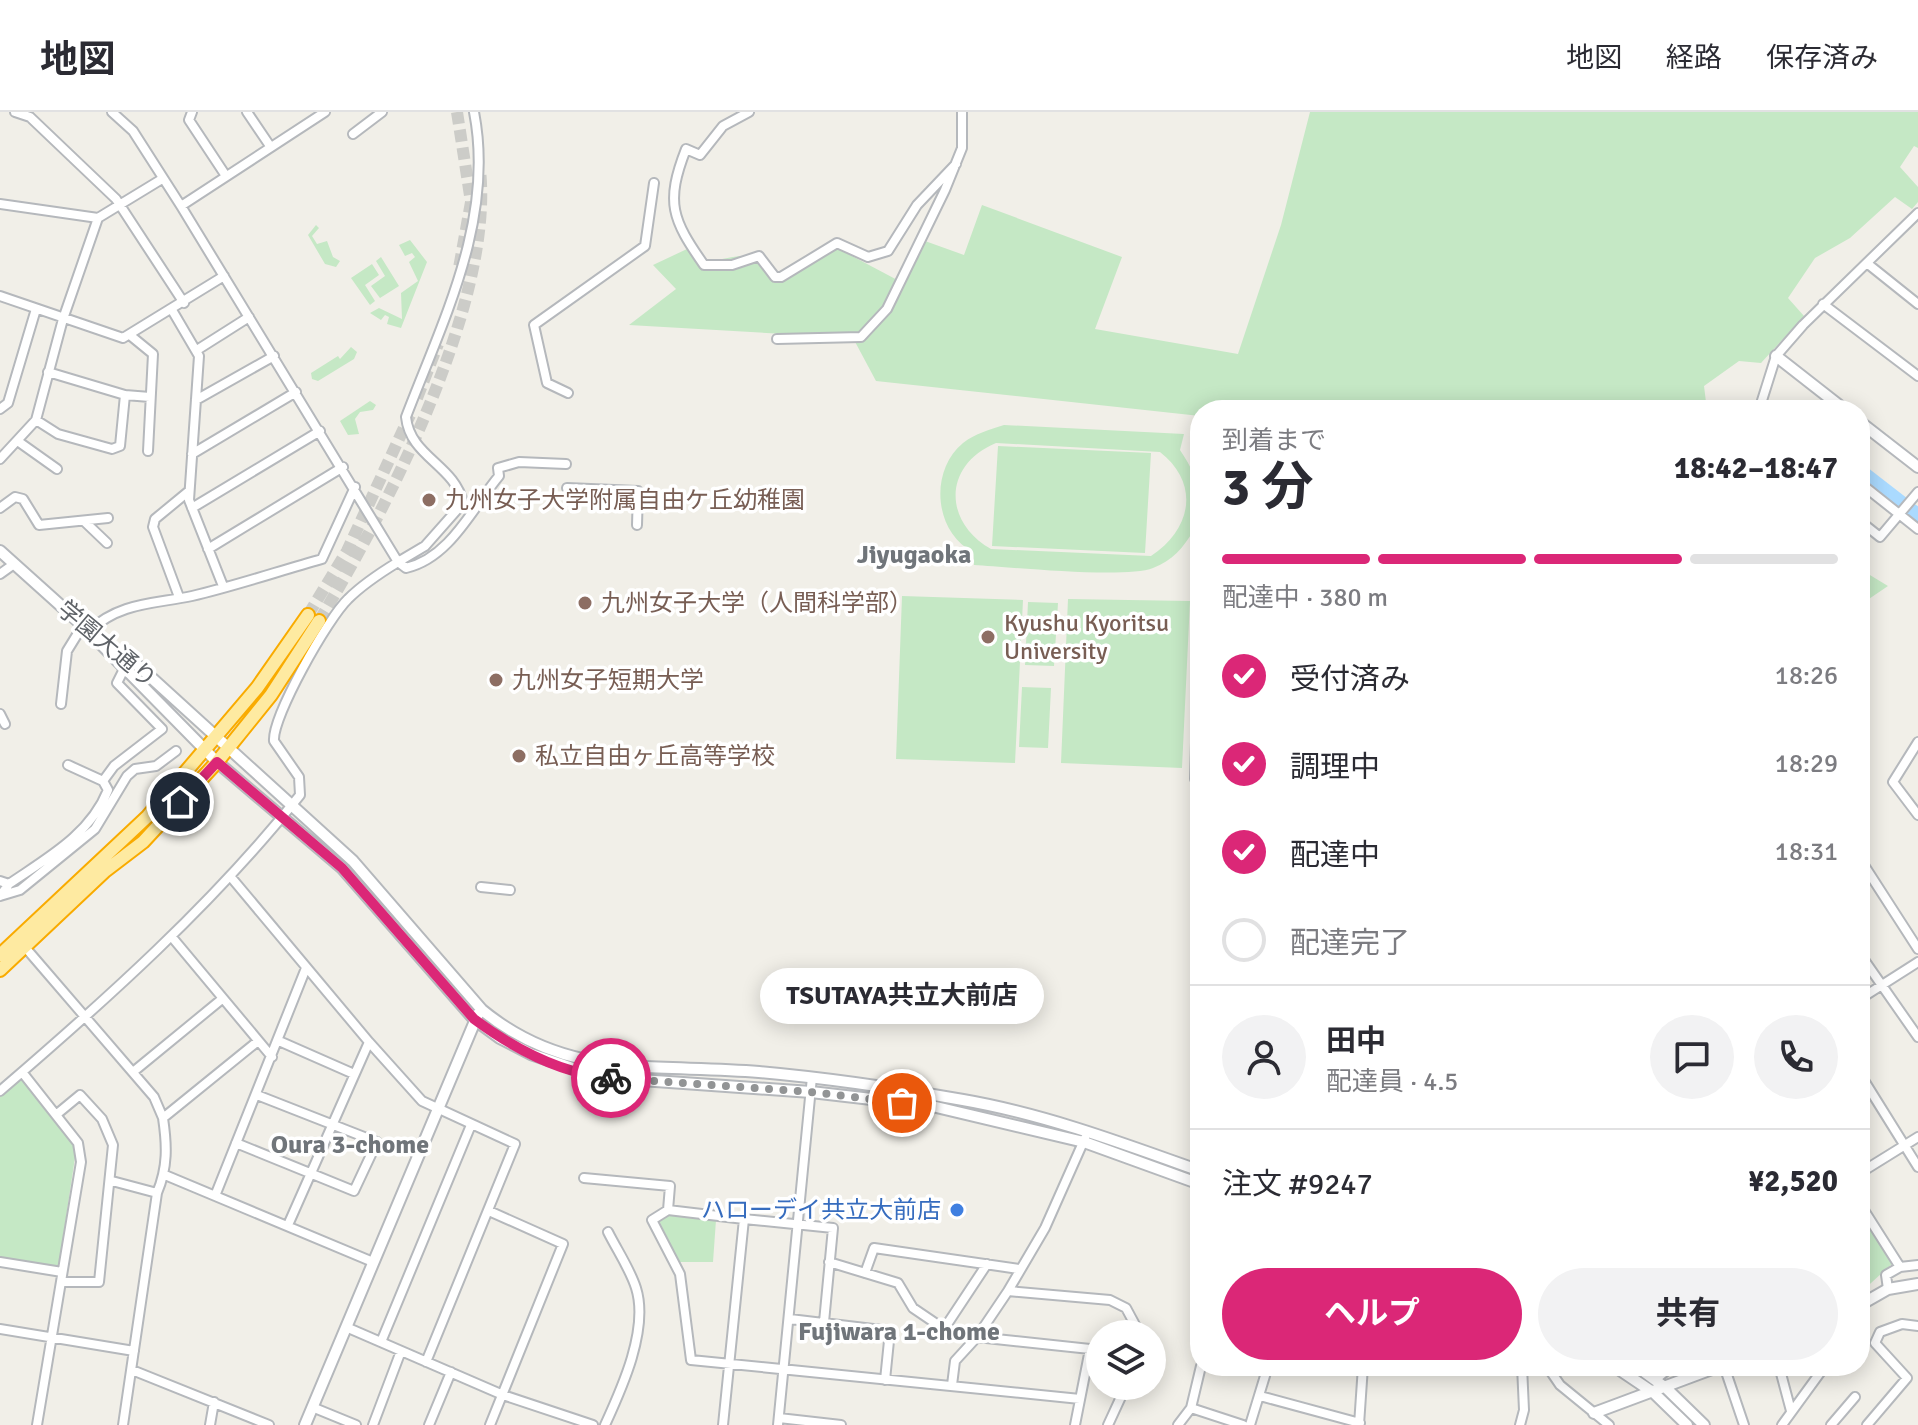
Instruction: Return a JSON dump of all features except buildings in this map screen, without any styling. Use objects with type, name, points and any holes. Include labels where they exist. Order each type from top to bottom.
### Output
[{"type":"highway","points":[[0,955],[148,816],[314,618],[271,695],[217,762],[143,842],[105,871],[0,970]]},
{"type":"street","points":[[15,112],[30,117],[121,205],[184,303]]},
{"type":"street","points":[[112,112],[133,131],[181,206],[343,467],[398,562],[406,568],[419,565],[453,539],[499,476],[498,468],[519,462],[566,464]]},
{"type":"street","points":[[192,112],[189,120],[226,176]]},
{"type":"street","points":[[247,112],[270,146]]},
{"type":"street","points":[[181,206],[325,112]]},
{"type":"street","points":[[353,134],[382,112]]},
{"type":"street","points":[[0,1091],[171,936],[282,819],[302,786],[274,741],[277,719],[327,626],[346,601],[425,546],[463,503],[459,487],[408,436],[406,417],[466,259],[477,178],[474,112]]},
{"type":"street","points":[[749,112],[723,126],[700,155],[686,149],[674,181],[671,202],[680,228],[704,265],[732,265],[759,256],[775,277],[781,277],[837,243],[868,257],[888,251],[917,205],[956,164]]},
{"type":"street","points":[[777,339],[861,337],[887,309],[956,164],[962,148],[962,112]]},
{"type":"street","points":[[0,204],[98,218],[162,179]]},
{"type":"street","points":[[568,393],[547,383],[534,325],[645,246],[654,183]]},
{"type":"street","points":[[1765,400],[1776,356],[1823,304],[1918,213]]},
{"type":"street","points":[[0,459],[19,442],[36,420],[63,319],[98,218]]},
{"type":"street","points":[[1868,264],[1918,303]]},
{"type":"street","points":[[1,300],[123,338],[131,336],[224,276]]},
{"type":"street","points":[[1823,304],[1918,376]]},
{"type":"street","points":[[0,409],[8,403],[36,309]]},
{"type":"street","points":[[172,310],[199,356],[189,491],[192,508],[223,586]]},
{"type":"street","points":[[197,350],[249,317]]},
{"type":"street","points":[[131,336],[153,354],[148,451]]},
{"type":"street","points":[[196,400],[274,356]]},
{"type":"street","points":[[1776,356],[1832,400]]},
{"type":"street","points":[[48,372],[125,395],[150,397]]},
{"type":"street","points":[[192,454],[296,392]]},
{"type":"street","points":[[36,420],[58,434],[112,449],[120,446],[125,395]]},
{"type":"street","points":[[1870,430],[1918,467]]},
{"type":"street","points":[[192,508],[320,431]]},
{"type":"street","points":[[19,442],[57,469]]},
{"type":"street","points":[[208,549],[343,467]]},
{"type":"street","points":[[61,704],[67,651],[86,628],[116,612],[147,601],[179,597],[322,559],[355,487]]},
{"type":"street","points":[[567,488],[638,491],[637,525]]},
{"type":"street","points":[[179,597],[153,527],[155,519],[189,491]]},
{"type":"street","points":[[1870,491],[1918,529]]},
{"type":"street","points":[[1870,529],[1880,537],[1918,492]]},
{"type":"street","points":[[0,508],[15,497],[23,499],[39,525],[108,518]]},
{"type":"street","points":[[84,521],[107,543]]},
{"type":"street","name":"学園大通り","points":[[0,551],[86,628],[134,662],[353,861],[482,1010],[504,1027],[571,1058],[605,1065],[657,1065],[812,1077],[967,1100],[1088,1130],[1190,1167]]},
{"type":"street","points":[[0,574],[14,564]]},
{"type":"street","points":[[86,628],[123,671],[186,726],[217,762],[342,868],[474,1019],[500,1038],[531,1054],[599,1077],[811,1092],[932,1106],[1084,1142],[1190,1180]]},
{"type":"street","points":[[103,781],[114,766],[162,729],[121,692],[117,683],[123,671]]},
{"type":"street","points":[[0,714],[5,724]]},
{"type":"street","points":[[1918,742],[1893,782],[1918,815]]},
{"type":"street","points":[[68,765],[103,781],[108,790],[87,827],[4,882],[0,896],[20,890],[95,829],[127,776],[135,769],[156,766],[176,751]]},
{"type":"street","points":[[1870,875],[1918,949]]},
{"type":"street","points":[[230,876],[422,1101],[515,1144],[426,1362]]},
{"type":"street","points":[[481,887],[510,890]]},
{"type":"street","points":[[171,936],[272,1057]]},
{"type":"street","points":[[24,946],[154,1097],[163,1118],[167,1145],[165,1175],[157,1193],[123,1425]]},
{"type":"street","points":[[1870,992],[1918,962]]},
{"type":"street","points":[[215,1196],[306,968]]},
{"type":"street","points":[[1870,970],[1918,1037]]},
{"type":"street","points":[[133,1072],[222,999]]},
{"type":"street","points":[[305,1425],[435,1109],[474,1019],[482,1010]]},
{"type":"street","points":[[163,1118],[258,1041]]},
{"type":"street","points":[[279,1041],[354,1074]]},
{"type":"street","points":[[288,1225],[369,1042]]},
{"type":"street","points":[[22,1072],[78,1143],[81,1162],[37,1425]]},
{"type":"street","points":[[812,1077],[779,1422],[841,1425]]},
{"type":"street","points":[[1870,1090],[1918,1167]]},
{"type":"street","points":[[57,1114],[80,1095],[102,1119],[113,1145],[112,1181],[99,1282],[62,1282]]},
{"type":"street","points":[[236,1143],[354,1191],[377,1142],[257,1095]]},
{"type":"street","points":[[381,1342],[471,1125]]},
{"type":"street","points":[[952,1385],[955,1361],[977,1337],[1045,1228],[1088,1130]]},
{"type":"street","points":[[1870,1167],[1918,1137]]},
{"type":"street","points":[[165,1175],[373,1262]]},
{"type":"street","points":[[584,1178],[670,1186],[668,1210]]},
{"type":"street","points":[[112,1181],[157,1193]]},
{"type":"street","points":[[824,1322],[833,1228],[668,1210],[652,1220],[680,1274],[691,1360],[1080,1399]]},
{"type":"street","points":[[489,1211],[563,1244],[490,1425]]},
{"type":"street","points":[[723,1425],[744,1219]]},
{"type":"street","points":[[1870,1220],[1900,1267]]},
{"type":"street","points":[[605,1425],[628,1376],[640,1312],[636,1288],[608,1232]]},
{"type":"street","points":[[865,1273],[874,1248],[1019,1269]]},
{"type":"street","points":[[0,1262],[62,1272]]},
{"type":"street","points":[[829,1262],[898,1283],[913,1308],[944,1329],[987,1264]]},
{"type":"street","points":[[1888,1289],[1886,1275],[1900,1267],[1918,1265]]},
{"type":"street","points":[[1870,1301],[1888,1289],[1918,1284]]},
{"type":"street","points":[[1008,1291],[1110,1300],[1126,1308],[1132,1320]]},
{"type":"street","points":[[790,1319],[890,1331],[885,1380]]},
{"type":"street","points":[[1867,1425],[1907,1378],[1875,1343],[1880,1332],[1902,1324],[1918,1326]]},
{"type":"street","points":[[346,1327],[503,1395],[593,1425]]},
{"type":"street","points":[[0,1329],[134,1351]]},
{"type":"street","points":[[977,1337],[1090,1349],[1076,1425]]},
{"type":"street","points":[[373,1425],[401,1351]]},
{"type":"street","points":[[132,1370],[269,1425]]},
{"type":"street","points":[[429,1425],[451,1372]]},
{"type":"street","points":[[1178,1425],[1191,1408],[1199,1376]]},
{"type":"street","points":[[1250,1425],[1265,1376]]},
{"type":"street","points":[[1260,1396],[1360,1424],[1362,1376]]},
{"type":"street","points":[[1520,1425],[1524,1410],[1522,1376]]},
{"type":"street","points":[[1554,1376],[1560,1385],[1609,1425]]},
{"type":"street","points":[[1629,1376],[1654,1393],[1687,1425]]},
{"type":"street","points":[[1650,1376],[1704,1425]]},
{"type":"street","points":[[1655,1380],[1658,1376]]},
{"type":"street","points":[[1594,1413],[1697,1376]]},
{"type":"street","points":[[1726,1376],[1744,1425]]},
{"type":"street","points":[[1782,1376],[1791,1411]]},
{"type":"street","points":[[1782,1425],[1817,1376]]},
{"type":"street","points":[[1831,1425],[1855,1397]]},
{"type":"street","points":[[1108,1425],[1120,1400]]},
{"type":"street","points":[[210,1425],[214,1402]]},
{"type":"street","points":[[312,1407],[356,1425]]},
{"type":"street","points":[[1191,1408],[1243,1425]]},
{"type":"green space","points":[[1310,112],[1918,112],[1918,148],[1914,146],[1900,167],[1918,187],[1918,202],[1912,209],[1895,197],[1850,238],[1815,258],[1788,298],[1804,316],[1761,363],[1739,361],[1704,386],[1706,400],[1190,400],[1190,415],[876,381],[853,338],[629,325],[676,289],[653,265],[687,249],[709,262],[748,257],[762,265],[777,282],[835,247],[903,283],[925,241],[964,255],[982,205],[1122,257],[1095,329],[1238,354],[1281,225]]},
{"type":"green space","points":[[316,225],[319,228],[312,236],[317,244],[327,241],[333,257],[340,261],[336,267],[325,264],[308,235]]},
{"type":"green space","points":[[410,240],[427,262],[401,328],[387,324],[389,317],[385,315],[381,320],[370,313],[379,308],[402,319],[401,293],[418,281],[409,262],[415,257],[412,253],[405,256],[399,245]]},
{"type":"green space","points":[[381,257],[399,286],[380,298],[371,286],[385,276],[376,261]]},
{"type":"green space","points":[[372,264],[379,275],[365,285],[375,301],[370,305],[351,278]]},
{"type":"green space","points":[[351,347],[357,352],[354,359],[318,381],[312,379],[311,373],[338,356],[340,359]]},
{"type":"green space","points":[[370,401],[376,405],[373,410],[360,412],[355,419],[359,434],[348,435],[340,421]]},
{"type":"green space","points":[[1004,425],[1184,434],[1180,450],[1190,467],[1190,535],[1172,557],[1153,568],[1139,571],[1094,572],[974,565],[973,552],[960,543],[944,516],[941,485],[952,455],[963,443]],"holes":[[[996,443],[1160,452],[1182,478],[1186,506],[1175,533],[1151,556],[991,549],[975,538],[964,524],[958,509],[958,479],[966,465]]]},
{"type":"green space","points":[[998,446],[1151,453],[1145,553],[992,546]]},
{"type":"green space","points":[[1870,575],[1888,586],[1870,598]]},
{"type":"green space","points":[[902,596],[1023,600],[1015,763],[896,759]]},
{"type":"green space","points":[[1068,599],[1190,601],[1182,768],[1061,763]]},
{"type":"green space","points":[[1028,602],[1058,603],[1054,666],[1025,665]]},
{"type":"green space","points":[[1022,687],[1051,688],[1048,748],[1019,747]]},
{"type":"green space","points":[[18,1080],[23,1080],[64,1129],[76,1151],[59,1264],[56,1267],[0,1258],[0,1097]]},
{"type":"green space","points":[[668,1215],[716,1220],[713,1262],[679,1262],[659,1221]]},
{"type":"green space","points":[[1870,1225],[1893,1263],[1870,1284]]},
{"type":"waterway","points":[[1870,481],[1900,504]]},
{"type":"waterway","points":[[1912,513],[1918,519]]},
{"type":"tunnel","points":[[457,112],[471,202],[459,268]]},
{"type":"tunnel","points":[[319,621],[404,464],[453,341],[470,280],[480,223],[480,170]]},
{"type":"tunnel","points":[[417,398],[438,344]]},
{"type":"tunnel","points":[[308,615],[347,551],[410,415]]},
{"type":"way so far","points":[[611,1078],[811,1092],[902,1103]]},
{"type":"place","name":"九州女子大学附属自由ケ丘幼稚園","points":[[429,500]]},
{"type":"place","name":"九州女子大学（人間科学部）","points":[[585,603]]},
{"type":"place","name":"Kyushu Kyoritsu University","points":[[988,637]]},
{"type":"place","name":"九州女子短期大学","points":[[496,680]]},
{"type":"place","name":"私立自由ヶ丘高等学校","points":[[519,756]]},
{"type":"place","name":"TSUTAYA共立大前店","points":[[902,1103]]},
{"type":"place","name":"ハローデイ共立大前店","points":[[957,1210]]},
{"type":"district","name":"Jiyugaoka","points":[[914,554]]},
{"type":"district","name":"Oura 3-chome","points":[[350,1144]]},
{"type":"district","name":"Fujiwara 1-chome","points":[[899,1331]]},
{"type":"route","points":[[180,802],[217,762],[342,868],[474,1019],[500,1038],[531,1054],[559,1066],[611,1078]]}]
